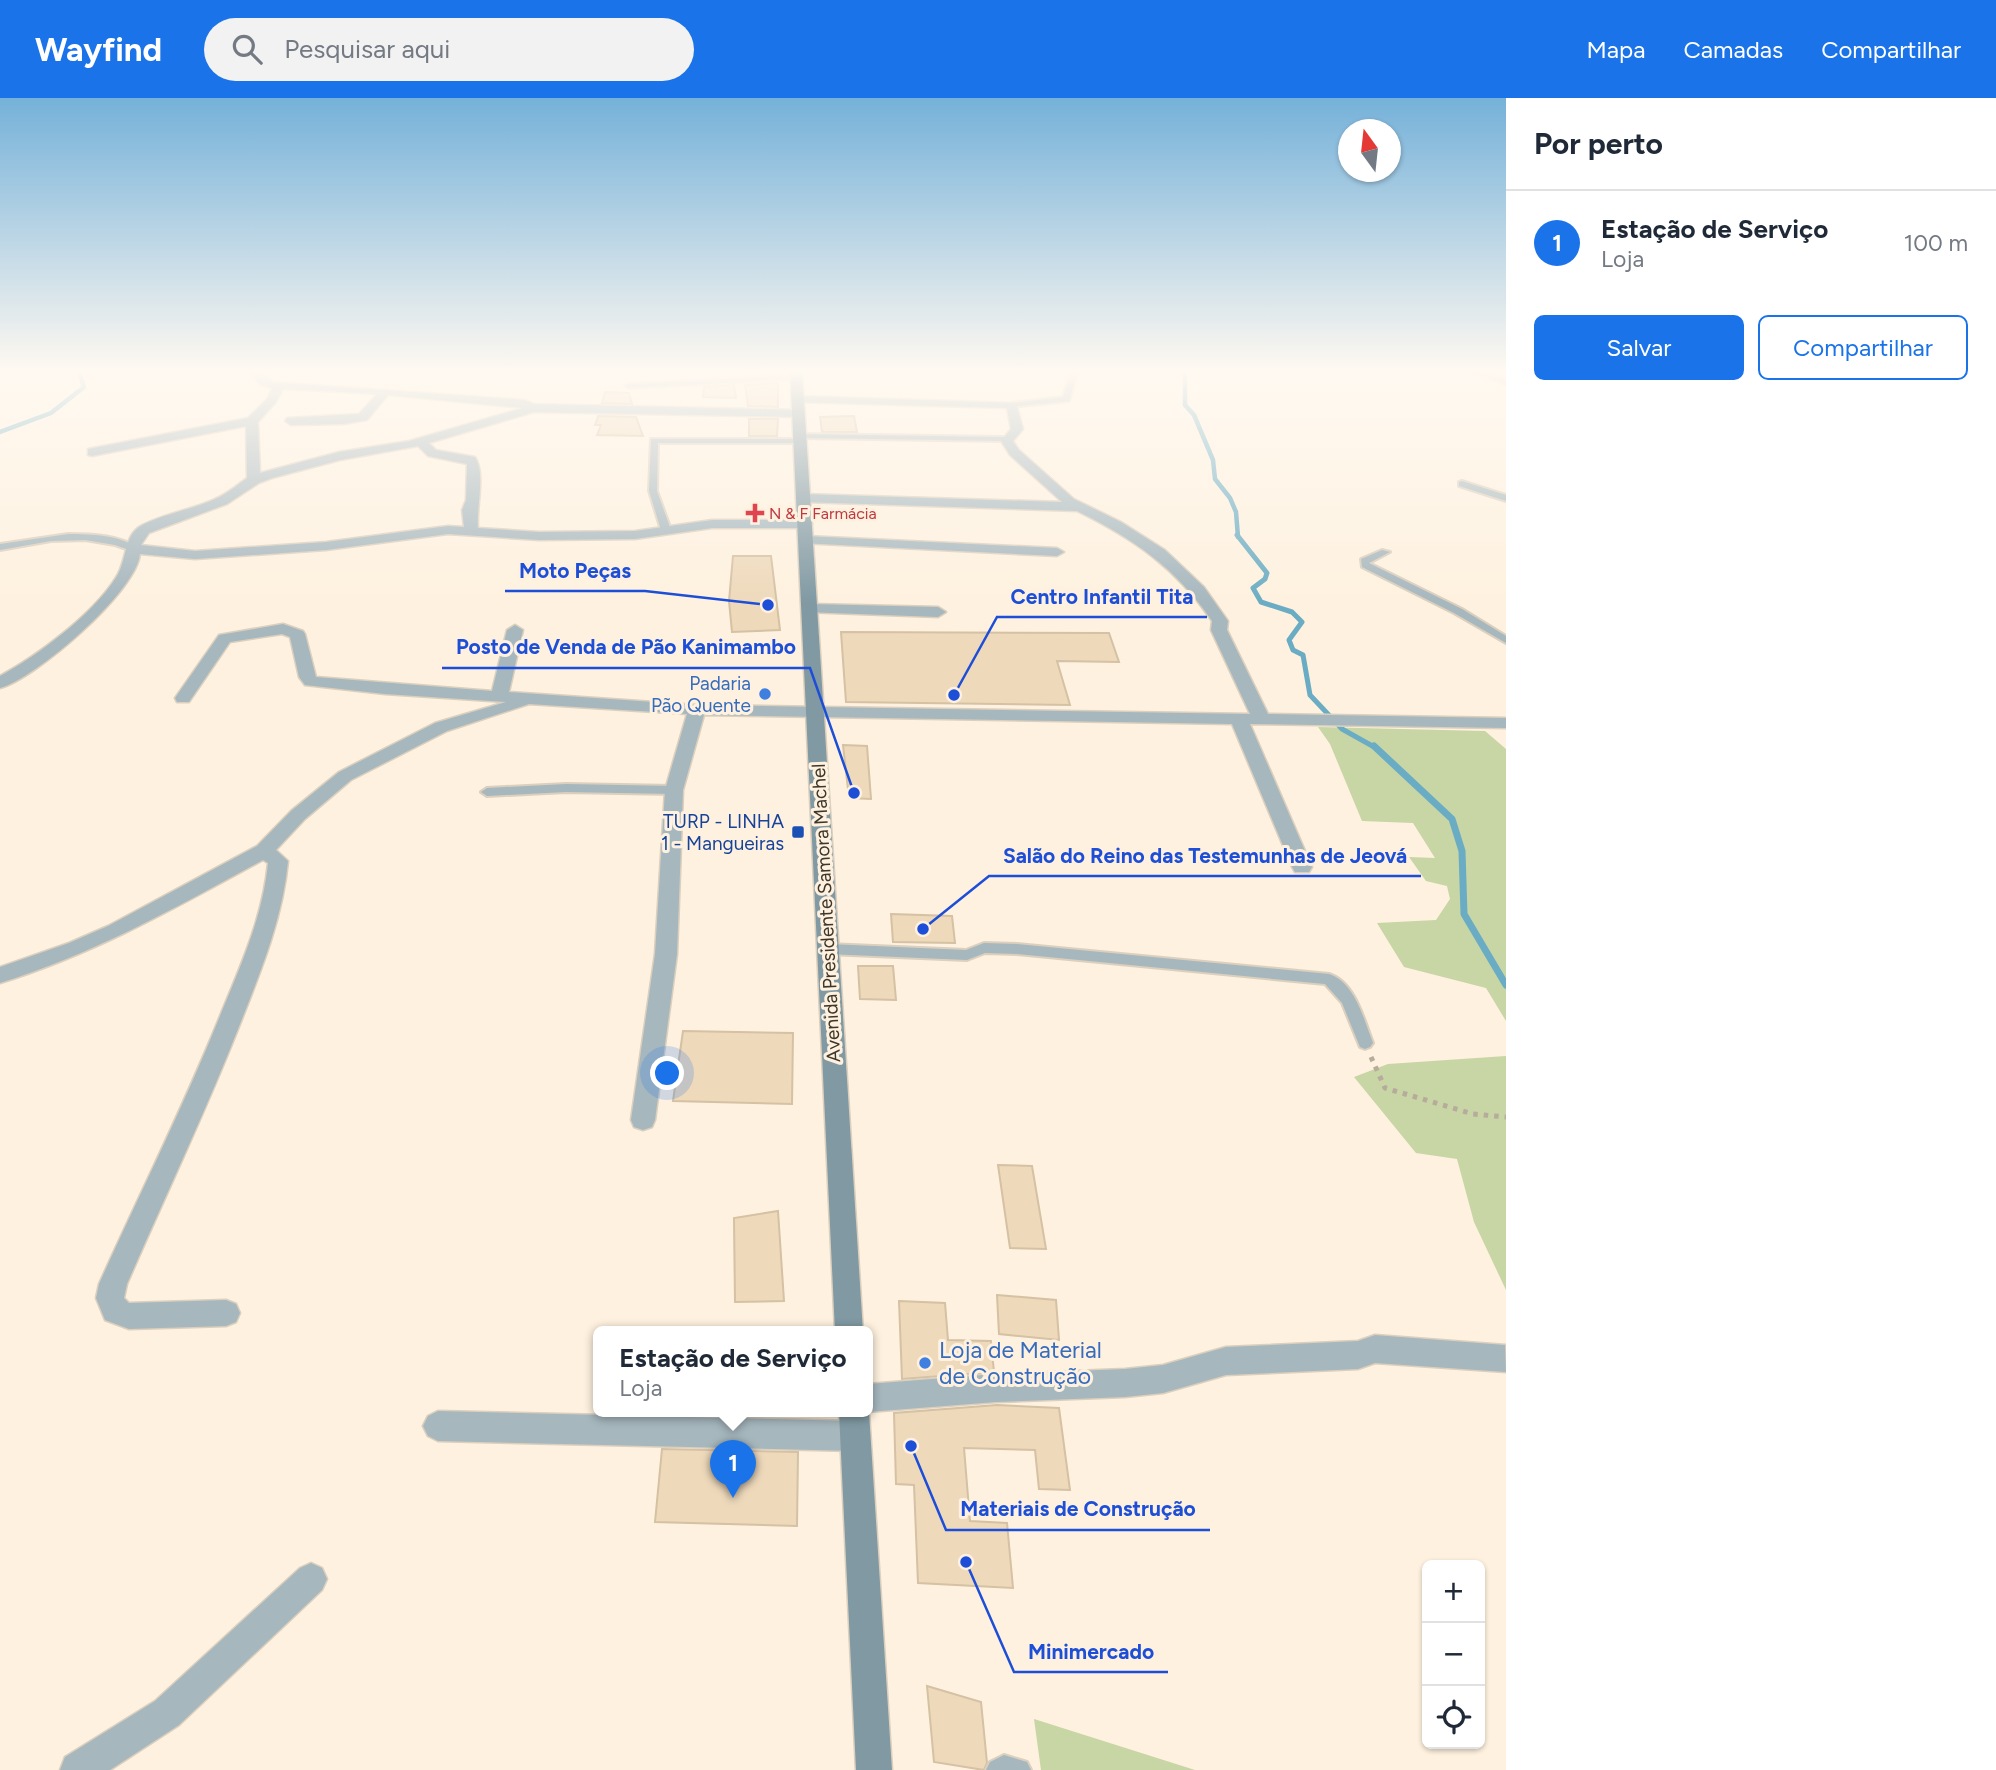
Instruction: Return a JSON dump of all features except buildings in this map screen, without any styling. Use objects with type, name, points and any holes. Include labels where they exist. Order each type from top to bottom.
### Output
[{"type":"main road","name":"Avenida Presidente Samora Machel","points":[[800,447],[849,1326]]},
{"type":"main road","points":[[854,1424],[874,1770]]},
{"type":"street","points":[[92,452],[118,447]]},
{"type":"street","points":[[253,447],[254,480]]},
{"type":"street","points":[[0,683],[101,609],[129,566],[135,549],[134,541],[144,530],[222,501],[254,480],[340,456],[392,447]]},
{"type":"street","points":[[426,447],[432,453],[465,459],[473,464],[473,500],[469,510],[471,531]]},
{"type":"street","points":[[1011,447],[1077,506],[1143,541],[1181,571],[1199,590],[1220,621],[1219,630],[1261,718]]},
{"type":"street","points":[[803,498],[1077,506]]},
{"type":"street","points":[[135,549],[195,555],[326,546],[430,531],[539,536],[635,535],[712,524],[1057,552]]},
{"type":"street","points":[[810,609],[938,612]]},
{"type":"street","points":[[183,698],[225,638],[284,629],[297,634],[307,677],[311,681],[385,689],[697,710],[1506,723]]},
{"type":"street","points":[[500,695],[515,630]]},
{"type":"street","points":[[0,975],[77,948],[115,931],[264,851],[298,815],[345,776],[440,727],[500,707],[544,699]]},
{"type":"street","points":[[643,1120],[666,954],[674,790],[697,710]]},
{"type":"street","points":[[1237,718],[1301,867]]},
{"type":"street","points":[[226,1313],[128,1316],[115,1311],[110,1298],[113,1284],[214,1063],[251,967],[277,878],[278,862],[264,851]]},
{"type":"street","points":[[873,1398],[1163,1380],[1226,1361],[1358,1355],[1374,1349],[1505,1359]]},
{"type":"street","points":[[439,1426],[854,1424]]},
{"type":"street","points":[[78,1770],[167,1713],[311,1579]]},
{"type":"lane","points":[[654,447],[653,491],[666,530]]},
{"type":"lane","points":[[1462,484],[1506,498]]},
{"type":"lane","points":[[0,547],[58,536],[113,538],[135,549]]},
{"type":"lane","points":[[1385,552],[1364,561],[1366,565],[1458,611],[1506,640]]},
{"type":"lane","points":[[487,792],[591,788],[674,790]]},
{"type":"lane","points":[[828,949],[967,955],[984,948],[1017,949],[1329,979],[1342,988],[1350,1002],[1365,1043]]},
{"type":"lane","points":[[998,1770],[1004,1767],[1019,1770]]},
{"type":"path","points":[[1365,1043],[1385,1088],[1473,1114],[1506,1117]]},
{"type":"green space","points":[[1318,727],[1485,731],[1506,749],[1506,1021],[1486,988],[1404,967],[1377,923],[1436,920],[1450,899],[1447,886],[1426,881],[1409,857],[1435,858],[1413,823],[1362,821],[1330,744]]},
{"type":"green space","points":[[1506,1056],[1506,1290],[1474,1222],[1457,1159],[1416,1153],[1354,1077],[1388,1064]]},
{"type":"green space","points":[[1034,1719],[1195,1770],[1041,1770]]},
{"type":"waterway","points":[[1208,447],[1213,460],[1215,479],[1230,498],[1236,512],[1238,536]]},
{"type":"waterway","points":[[1238,536],[1267,573],[1265,579],[1253,588],[1261,602],[1292,612],[1302,622],[1289,640],[1293,650],[1303,655],[1310,695],[1342,729],[1376,748]]},
{"type":"waterway","points":[[1374,746],[1452,819],[1462,851],[1464,914],[1506,985]]},
{"type":"place","name":"N & F Farmácia","points":[[755,513]]},
{"type":"place","name":"Moto Peças","points":[[768,605]]},
{"type":"place","name":"Padaria Pão Quente","points":[[765,694]]},
{"type":"place","name":"Centro Infantil Tita","points":[[954,695]]},
{"type":"place","name":"Posto de Venda de Pão Kanimambo","points":[[854,793]]},
{"type":"place","name":"TURP - LINHA 1 - Mangueiras","points":[[798,832]]},
{"type":"place","name":"Salão do Reino das Testemunhas de Jeová","points":[[923,929]]},
{"type":"place","name":"Loja de Material de Construção","points":[[925,1363]]},
{"type":"place","name":"Materiais de Construção","points":[[911,1446]]},
{"type":"place","name":"Estação de Serviço","points":[[733,1498]]},
{"type":"place","name":"Minimercado","points":[[966,1562]]}]
